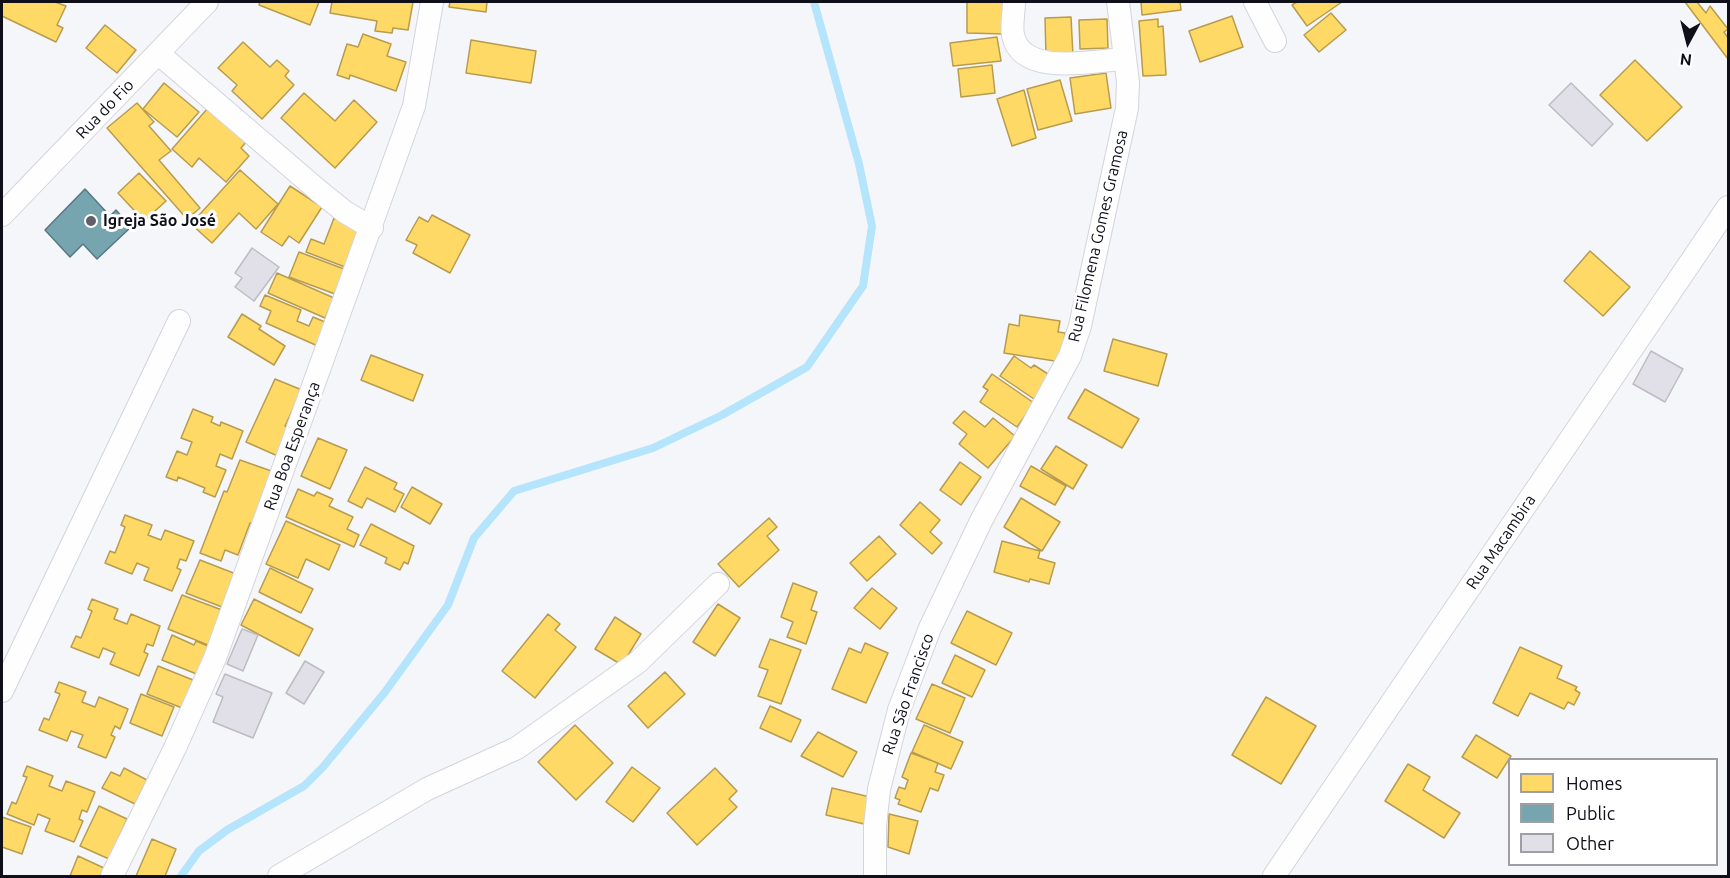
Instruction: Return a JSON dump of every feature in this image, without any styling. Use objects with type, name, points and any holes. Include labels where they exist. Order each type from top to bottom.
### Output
[{"type":"street","name":"Rua do Fio","points":[[2,215],[207,2]]},
{"type":"street","name":"Rua Boa Esperança","points":[[112,876],[215,658],[372,228],[414,106],[432,2]]},
{"type":"street","points":[[1014,2],[1013,35],[1020,50],[1030,58],[1044,64],[1123,59]]},
{"type":"street","name":"Rua Filomena Gomes Gramosa","points":[[981,521],[1056,384],[1080,326],[1127,108],[1128,82],[1123,59],[1118,2]]},
{"type":"street","points":[[1255,2],[1275,41]]},
{"type":"street","points":[[159,54],[319,191],[345,212],[372,228]]},
{"type":"street","name":"Rua Macambira","points":[[1274,876],[1728,207]]},
{"type":"street","points":[[2,691],[179,321]]},
{"type":"street","name":"Rua São Francisco","points":[[875,876],[874,826],[879,789],[899,710],[930,628],[981,521]]},
{"type":"street","points":[[279,876],[427,789],[517,748],[638,662],[718,584]]},
{"type":"building: Homes","points":[[2,2],[55,2],[66,6],[57,25],[63,28],[56,42],[2,16]]},
{"type":"building: Homes","points":[[260,2],[319,2],[310,25],[259,5]]},
{"type":"building: Homes","points":[[332,2],[413,2],[408,30],[393,28],[392,33],[375,31],[377,21],[330,13]]},
{"type":"building: Homes","points":[[450,2],[487,2],[486,12],[449,7]]},
{"type":"building: Homes","points":[[967,2],[1006,2],[1005,34],[967,33]]},
{"type":"building: Homes","points":[[1141,2],[1180,2],[1181,10],[1142,15]]},
{"type":"building: Homes","points":[[1297,2],[1342,2],[1307,26],[1292,5]]},
{"type":"building: Homes","points":[[1685,2],[1697,2],[1706,13],[1710,6],[1728,29],[1724,32],[1728,38],[1728,59]]},
{"type":"building: Homes","points":[[1331,13],[1346,30],[1319,52],[1304,35]]},
{"type":"building: Homes","points":[[1232,16],[1243,47],[1200,62],[1189,31]]},
{"type":"building: Homes","points":[[1071,17],[1073,56],[1046,57],[1045,18]]},
{"type":"building: Homes","points":[[1107,19],[1108,48],[1080,49],[1079,20]]},
{"type":"building: Homes","points":[[1158,19],[1158,27],[1163,26],[1166,75],[1143,76],[1139,21]]},
{"type":"building: Homes","points":[[105,25],[136,50],[117,73],[86,48]]},
{"type":"building: Homes","points":[[363,34],[391,44],[387,56],[406,62],[396,91],[350,75],[349,79],[337,75],[347,44],[358,47]]},
{"type":"building: Homes","points":[[997,37],[1001,61],[953,66],[950,43]]},
{"type":"building: Homes","points":[[471,40],[536,51],[531,83],[466,73]]},
{"type":"building: Homes","points":[[243,42],[270,67],[277,60],[289,71],[285,76],[294,85],[262,119],[232,91],[237,85],[218,68]]},
{"type":"building: Homes","points":[[1635,60],[1682,107],[1647,141],[1600,95]]},
{"type":"building: Homes","points":[[992,65],[995,93],[961,97],[958,69]]},
{"type":"building: Homes","points":[[1106,73],[1111,108],[1075,114],[1070,78]]},
{"type":"building: Homes","points":[[1060,80],[1072,121],[1038,130],[1027,89]]},
{"type":"building: Homes","points":[[164,83],[199,112],[177,137],[143,109]]},
{"type":"building: Homes","points":[[1024,90],[1036,138],[1012,146],[997,99]]},
{"type":"building: Homes","points":[[304,93],[335,121],[354,100],[377,122],[335,168],[281,118]]},
{"type":"building: Homes","points":[[137,103],[154,122],[149,126],[171,151],[159,160],[200,208],[187,219],[107,128]]},
{"type":"building: Homes","points":[[208,108],[247,141],[241,148],[249,156],[226,182],[199,158],[192,167],[172,149]]},
{"type":"building: Homes","points":[[240,170],[278,204],[256,229],[239,213],[212,243],[191,224]]},
{"type":"building: Homes","points":[[139,173],[166,201],[144,221],[118,193]]},
{"type":"building: Homes","points":[[290,186],[322,207],[299,243],[289,236],[282,246],[261,232]]},
{"type":"building: Homes","points":[[432,215],[470,235],[450,273],[413,253],[417,245],[406,240],[419,217],[428,222]]},
{"type":"building: Homes","points":[[334,218],[361,229],[345,267],[306,252],[311,239],[324,244]]},
{"type":"building: Homes","points":[[1590,251],[1630,287],[1603,316],[1564,281]]},
{"type":"building: Homes","points":[[299,252],[344,269],[335,294],[289,277]]},
{"type":"building: Homes","points":[[277,273],[334,298],[325,318],[268,293]]},
{"type":"building: Homes","points":[[265,295],[301,310],[297,321],[309,326],[313,317],[330,324],[320,347],[266,323],[271,311],[260,306]]},
{"type":"building: Homes","points":[[242,314],[261,326],[259,329],[285,346],[274,365],[228,337]]},
{"type":"building: Homes","points":[[1020,315],[1060,321],[1058,332],[1065,333],[1061,362],[1004,353],[1009,324],[1019,326]]},
{"type":"building: Homes","points":[[1113,339],[1167,354],[1158,386],[1104,371]]},
{"type":"building: Homes","points":[[371,355],[423,375],[413,401],[361,380]]},
{"type":"building: Homes","points":[[1014,356],[1031,368],[1034,365],[1051,376],[1034,399],[1000,376]]},
{"type":"building: Homes","points":[[992,374],[1034,403],[1017,427],[980,402],[988,390],[983,387]]},
{"type":"building: Homes","points":[[275,379],[302,390],[285,426],[293,429],[280,457],[246,442]]},
{"type":"building: Homes","points":[[1085,389],[1139,419],[1122,448],[1068,418]]},
{"type":"building: Homes","points":[[193,409],[213,417],[211,422],[220,426],[221,422],[243,431],[232,459],[220,454],[216,466],[226,470],[215,497],[203,492],[205,488],[178,477],[177,481],[166,477],[177,451],[187,455],[192,442],[181,438]]},
{"type":"building: Homes","points":[[964,411],[985,427],[993,418],[1015,436],[988,468],[959,444],[967,434],[953,423]]},
{"type":"building: Homes","points":[[318,438],[347,450],[330,489],[301,476]]},
{"type":"building: Homes","points":[[1056,446],[1087,465],[1073,489],[1041,469]]},
{"type":"building: Homes","points":[[240,460],[277,473],[257,526],[250,523],[238,555],[225,550],[221,561],[200,553],[224,491],[227,492]]},
{"type":"building: Homes","points":[[960,462],[981,477],[961,505],[940,490]]},
{"type":"building: Homes","points":[[1031,466],[1066,486],[1055,505],[1020,486]]},
{"type":"building: Homes","points":[[365,467],[397,483],[394,489],[404,494],[395,512],[367,498],[362,508],[348,501]]},
{"type":"building: Homes","points":[[412,487],[442,504],[430,524],[401,507]]},
{"type":"building: Homes","points":[[298,489],[314,496],[317,492],[333,499],[329,506],[353,517],[347,529],[359,535],[354,547],[286,517]]},
{"type":"building: Homes","points":[[1021,498],[1060,522],[1042,551],[1004,527]]},
{"type":"building: Homes","points":[[920,502],[940,520],[930,532],[942,543],[932,554],[900,525]]},
{"type":"building: Homes","points":[[125,515],[152,525],[148,535],[161,540],[165,530],[194,541],[186,561],[180,559],[177,568],[181,570],[172,591],[144,580],[149,568],[137,563],[132,574],[105,563],[110,551],[115,553],[125,527],[121,525]]},
{"type":"building: Homes","points":[[769,518],[777,527],[767,536],[779,550],[739,587],[718,564]]},
{"type":"building: Homes","points":[[286,521],[340,545],[329,570],[306,559],[298,578],[266,564]]},
{"type":"building: Homes","points":[[371,524],[414,546],[408,564],[404,562],[400,570],[385,563],[387,558],[360,545]]},
{"type":"building: Homes","points":[[879,536],[896,554],[867,581],[850,563]]},
{"type":"building: Homes","points":[[1002,541],[1040,551],[1038,558],[1055,563],[1049,584],[1030,579],[1029,582],[994,572]]},
{"type":"building: Homes","points":[[200,560],[236,574],[222,607],[186,593]]},
{"type":"building: Homes","points":[[270,568],[313,589],[301,613],[259,592]]},
{"type":"building: Homes","points":[[793,583],[817,592],[811,610],[817,612],[806,644],[787,637],[793,622],[781,617]]},
{"type":"building: Homes","points":[[872,588],[897,608],[880,629],[854,608]]},
{"type":"building: Homes","points":[[182,595],[222,610],[208,645],[168,629]]},
{"type":"building: Homes","points":[[92,599],[118,609],[114,619],[127,624],[131,614],[160,626],[153,646],[147,644],[144,652],[148,654],[139,676],[110,664],[115,653],[103,648],[99,658],[71,647],[76,636],[81,638],[92,611],[88,609]]},
{"type":"building: Homes","points":[[254,599],[313,629],[299,656],[241,625]]},
{"type":"building: Homes","points":[[718,604],[740,618],[715,656],[693,642]]},
{"type":"building: Homes","points":[[967,611],[1012,633],[996,665],[951,643]]},
{"type":"building: Homes","points":[[548,614],[560,624],[555,630],[576,647],[535,698],[502,671]]},
{"type":"building: Homes","points":[[615,617],[641,634],[622,665],[595,649]]},
{"type":"building: Homes","points":[[172,635],[194,645],[196,641],[210,647],[199,675],[162,660]]},
{"type":"building: Homes","points":[[770,639],[801,650],[781,704],[758,696],[768,670],[759,667]]},
{"type":"building: Homes","points":[[865,643],[888,653],[866,703],[832,689],[849,648],[861,653]]},
{"type":"building: Homes","points":[[1520,647],[1562,666],[1557,678],[1577,687],[1575,690],[1580,693],[1574,705],[1568,702],[1564,709],[1530,693],[1518,716],[1493,703]]},
{"type":"building: Homes","points":[[955,655],[985,670],[972,697],[942,683]]},
{"type":"building: Homes","points":[[158,666],[193,680],[182,708],[147,694]]},
{"type":"building: Homes","points":[[665,672],[685,694],[648,728],[628,706]]},
{"type":"building: Homes","points":[[59,682],[86,692],[82,702],[95,707],[99,697],[128,709],[120,729],[115,726],[111,735],[115,737],[106,758],[78,747],[83,735],[71,731],[67,741],[39,730],[44,718],[49,720],[60,694],[55,692]]},
{"type":"building: Homes","points":[[932,684],[965,698],[950,733],[916,719]]},
{"type":"building: Homes","points":[[141,694],[174,707],[162,736],[130,723]]},
{"type":"building: Homes","points":[[1266,697],[1316,726],[1281,784],[1232,755]]},
{"type":"building: Homes","points":[[770,706],[801,720],[791,742],[760,728]]},
{"type":"building: Homes","points":[[575,725],[613,763],[576,800],[538,762]]},
{"type":"building: Homes","points":[[924,725],[963,742],[951,769],[912,752]]},
{"type":"building: Homes","points":[[818,732],[857,752],[843,777],[801,756]]},
{"type":"building: Homes","points":[[1476,735],[1511,756],[1497,778],[1462,757]]},
{"type":"building: Homes","points":[[911,753],[938,763],[935,772],[944,775],[938,791],[930,788],[921,812],[898,804],[900,800],[895,798],[899,787],[905,789],[908,780],[902,777]]},
{"type":"building: Homes","points":[[1408,764],[1430,777],[1423,790],[1460,813],[1444,838],[1385,801]]},
{"type":"building: Homes","points":[[27,766],[53,776],[49,786],[62,791],[66,781],[95,792],[87,812],[82,810],[79,819],[83,821],[74,842],[45,831],[50,819],[38,814],[34,825],[7,814],[12,802],[16,804],[27,777],[23,776]]},
{"type":"building: Homes","points":[[632,767],[660,788],[633,822],[606,802]]},
{"type":"building: Homes","points":[[124,768],[147,780],[135,804],[102,788],[111,772],[120,776]]},
{"type":"building: Homes","points":[[715,768],[737,791],[729,799],[737,807],[697,845],[667,813]]},
{"type":"building: Homes","points":[[832,788],[870,797],[864,824],[826,815]]},
{"type":"building: Homes","points":[[99,806],[127,819],[109,859],[80,846]]},
{"type":"building: Homes","points":[[889,814],[918,821],[909,854],[888,847]]},
{"type":"building: Homes","points":[[2,817],[31,827],[22,854],[2,847]]},
{"type":"building: Homes","points":[[152,839],[176,849],[165,876],[136,876]]},
{"type":"building: Homes","points":[[78,856],[104,868],[100,876],[70,876]]},
{"type":"building: Public","name":"Igreja São José","points":[[85,189],[110,216],[116,210],[131,227],[97,259],[83,244],[70,257],[45,230]]},
{"type":"building: Other","points":[[1571,83],[1613,124],[1592,146],[1549,105]]},
{"type":"building: Other","points":[[252,248],[279,267],[254,301],[235,287],[242,278],[235,273]]},
{"type":"building: Other","points":[[1651,351],[1683,369],[1665,402],[1633,384]]},
{"type":"building: Other","points":[[242,629],[258,635],[243,671],[227,664]]},
{"type":"building: Other","points":[[305,661],[324,672],[304,704],[286,693]]},
{"type":"building: Other","points":[[225,674],[272,693],[253,738],[213,722],[223,697],[216,694]]},
{"type":"waterway","points":[[181,876],[199,851],[227,830],[304,786],[323,767],[385,692],[448,605],[474,538],[514,491],[653,448],[722,415],[807,367],[863,286],[872,226],[859,164],[814,2]]},
{"type":"place","name":"Igreja São José","points":[[91,221]]}]
